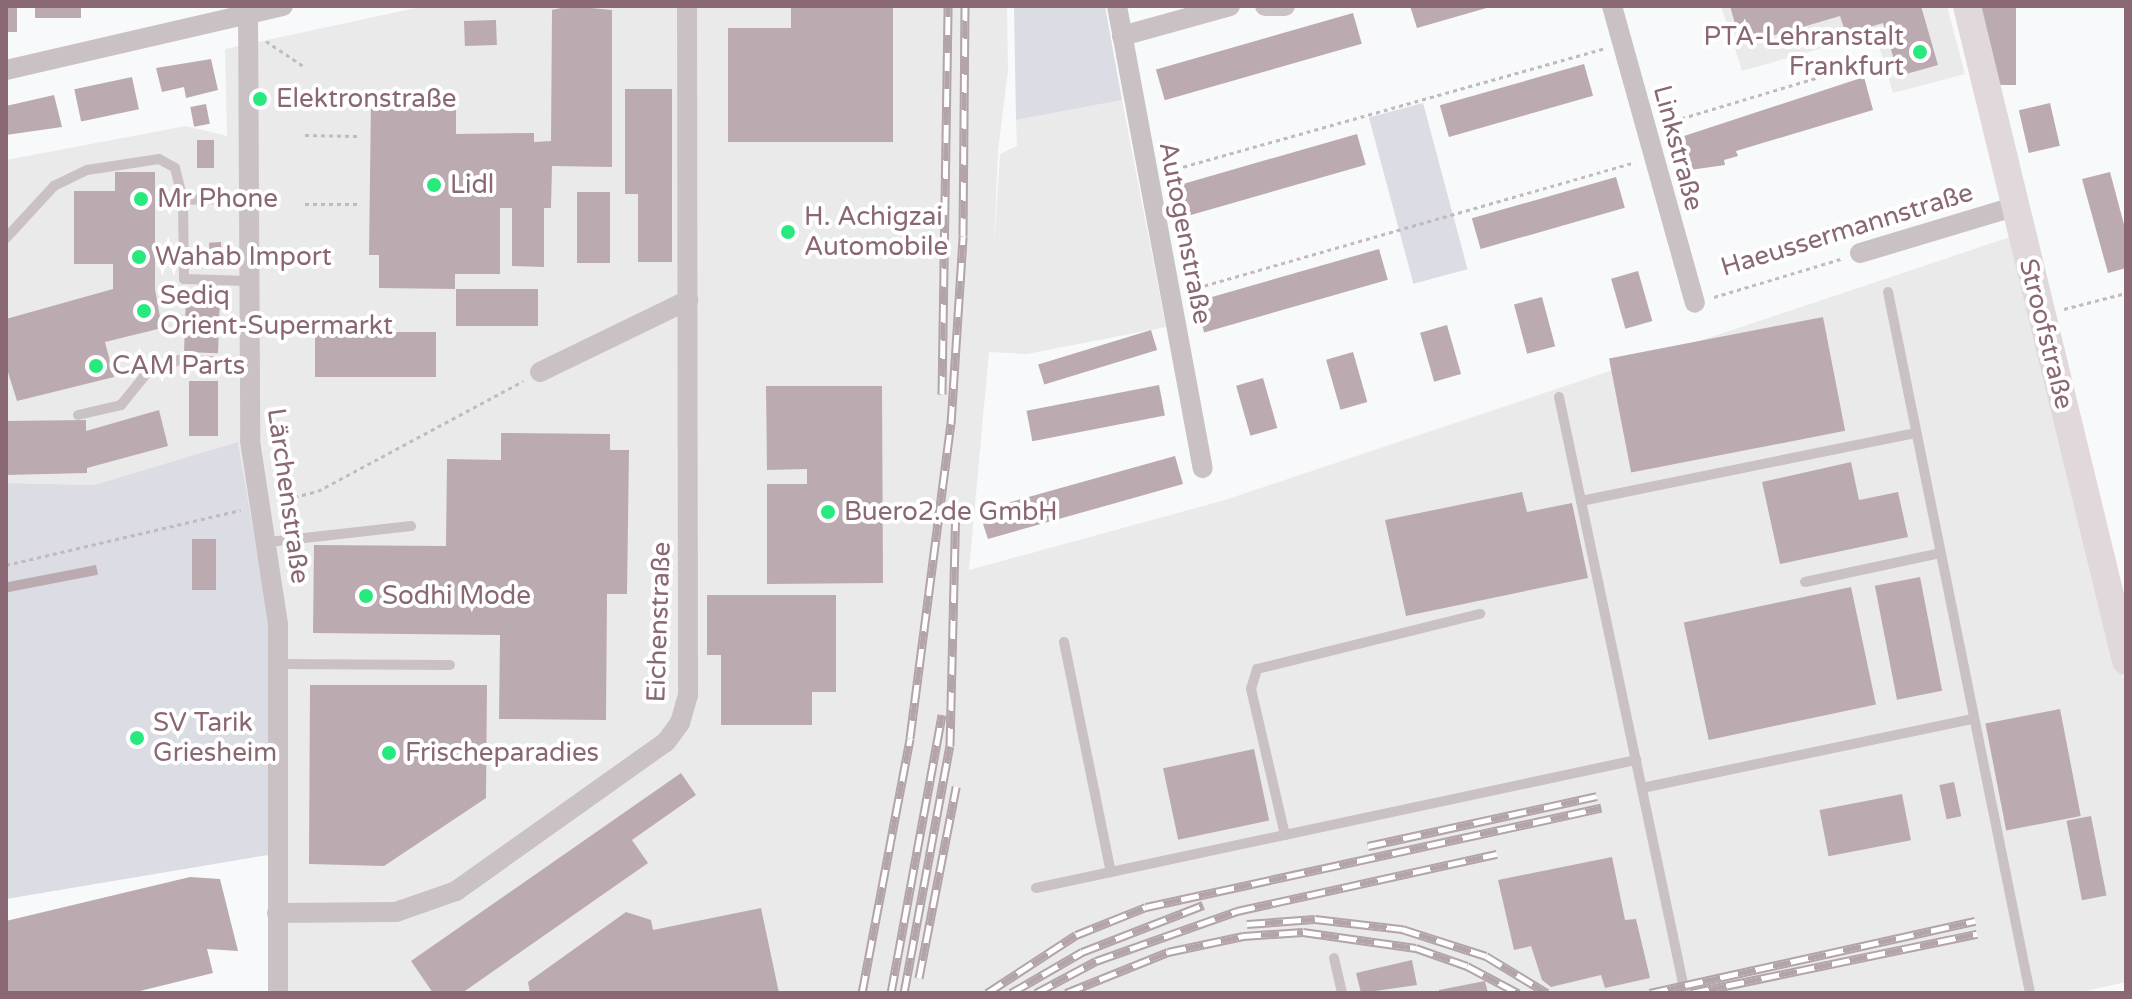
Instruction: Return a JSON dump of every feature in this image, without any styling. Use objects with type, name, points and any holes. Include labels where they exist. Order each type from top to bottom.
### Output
[{"type":"street","points":[[6,70],[248,10],[283,6]]},
{"type":"street","name":"Eichenstraße","points":[[277,913],[396,912],[456,891],[666,742],[680,723],[688,695],[687,6]]},
{"type":"street","name":"Autogenstraße","points":[[1117,6],[1203,468]]},
{"type":"street","points":[[1122,36],[1230,6]]},
{"type":"street","points":[[1265,6],[1285,6]]},
{"type":"street","name":"Stroofstraße","points":[[1967,6],[2013,207],[2042,313],[2126,661]]},
{"type":"street","name":"Linkstraße","points":[[1614,7],[1695,303]]},
{"type":"street","name":"Lärchenstraße","points":[[248,10],[250,441],[269,542],[277,664],[278,993]]},
{"type":"street","name":"Haeussermannstraße","points":[[1860,253],[2013,207]]},
{"type":"street","points":[[540,372],[688,300]]},
{"type":"lane","points":[[6,238],[54,186],[87,170],[159,159],[175,168],[183,200],[184,279],[248,281]]},
{"type":"lane","points":[[183,200],[248,198]]},
{"type":"lane","points":[[1888,292],[2030,993]]},
{"type":"lane","points":[[78,415],[121,405],[147,373],[180,360],[249,362]]},
{"type":"lane","points":[[1559,397],[1685,993]]},
{"type":"lane","points":[[1581,501],[1916,433]]},
{"type":"lane","points":[[269,542],[411,526]]},
{"type":"lane","points":[[1805,582],[1940,553]]},
{"type":"lane","points":[[1285,835],[1251,689],[1257,669],[1480,614]]},
{"type":"lane","points":[[1064,642],[1111,872]]},
{"type":"lane","points":[[277,664],[450,665]]},
{"type":"lane","points":[[1642,788],[1973,719]]},
{"type":"lane","points":[[1036,888],[1636,760]]},
{"type":"lane","points":[[1334,958],[1342,993]]},
{"type":"path","points":[[248,42],[267,41],[306,68]]},
{"type":"path","points":[[1147,177],[1622,44]]},
{"type":"path","points":[[1646,129],[1873,61]]},
{"type":"path","points":[[305,135],[357,136]]},
{"type":"path","points":[[1170,296],[1654,156]]},
{"type":"path","points":[[305,204],[357,204]]},
{"type":"path","name":"Haeussermannstraße","points":[[1695,303],[1860,253]]},
{"type":"path","points":[[2042,313],[2126,293]]},
{"type":"path","points":[[6,565],[318,491],[540,372]]},
{"type":"shaded area","points":[[425,6],[1007,6],[1008,71],[998,151],[994,246],[1000,154],[1017,146],[1016,120],[1122,100],[1166,327],[1027,354],[989,352],[969,570],[1225,500],[2013,236],[2126,688],[2126,982],[2077,993],[268,993],[269,621],[238,443],[94,485],[6,483],[6,160],[186,126],[227,136],[225,49]]},
{"type":"shaded area","points":[[1014,6],[1105,6],[1122,100],[1016,120]]},
{"type":"shaded area","name":"PTA-Lehranstalt Frankfurt","points":[[1721,6],[1947,6],[1965,74],[1893,93],[1875,33],[1742,71]]},
{"type":"shaded area","points":[[1423,103],[1468,269],[1413,284],[1369,117]]},
{"type":"shaded area","name":"SV Tarik Griesheim","points":[[238,442],[269,621],[268,855],[6,899],[6,483],[94,485]]},
{"type":"building","points":[[6,6],[17,6],[17,32],[6,32]]},
{"type":"building","points":[[35,6],[81,6],[81,18],[35,18]]},
{"type":"building","points":[[570,6],[612,10],[612,167],[552,166],[551,208],[544,208],[544,267],[512,266],[512,208],[500,208],[500,274],[455,274],[455,289],[379,288],[379,255],[369,255],[371,98],[456,99],[456,134],[534,133],[534,142],[551,141],[552,10]]},
{"type":"building","points":[[791,6],[893,6],[893,142],[728,142],[728,28],[791,28]]},
{"type":"building","points":[[1410,6],[1489,6],[1490,7],[1417,28]]},
{"type":"building","points":[[1730,6],[1921,6],[1938,65],[1899,76],[1883,23],[1846,34],[1840,16],[1741,45]]},
{"type":"building","points":[[1981,6],[2016,6],[2016,85],[1981,85]]},
{"type":"building","points":[[1353,13],[1362,44],[1165,100],[1156,70]]},
{"type":"building","points":[[496,20],[497,45],[465,46],[464,21]]},
{"type":"building","points":[[211,59],[218,90],[186,98],[184,87],[162,92],[156,68]]},
{"type":"building","points":[[1584,64],[1593,96],[1449,137],[1440,105]]},
{"type":"building","points":[[132,77],[139,109],[81,122],[74,89]]},
{"type":"building","points":[[1864,77],[1873,110],[1736,151],[1738,156],[1724,160],[1725,165],[1690,170],[1681,137]]},
{"type":"building","points":[[625,89],[672,89],[672,262],[638,262],[638,194],[625,194]]},
{"type":"building","points":[[54,95],[62,127],[6,135],[6,106]]},
{"type":"building","points":[[2050,103],[2060,146],[2029,153],[2019,110]]},
{"type":"building","points":[[206,104],[210,124],[194,127],[190,107]]},
{"type":"building","points":[[1357,134],[1366,165],[1182,217],[1173,187]]},
{"type":"building","points":[[197,140],[214,140],[214,168],[197,168]]},
{"type":"building","points":[[115,172],[155,172],[155,289],[162,328],[105,342],[114,377],[17,401],[6,366],[6,319],[113,289],[113,264],[74,264],[74,191],[115,191]]},
{"type":"building","points":[[2110,172],[2126,232],[2126,268],[2108,273],[2082,179]]},
{"type":"building","points":[[1616,177],[1625,208],[1481,249],[1472,218]]},
{"type":"building","points":[[577,192],[610,192],[610,263],[577,263]]},
{"type":"building","points":[[221,242],[222,262],[210,263],[209,243]]},
{"type":"building","points":[[1379,249],[1388,280],[1204,332],[1195,302]]},
{"type":"building","points":[[1638,271],[1652,321],[1625,329],[1611,279]]},
{"type":"building","points":[[456,289],[538,289],[538,326],[456,326]]},
{"type":"building","points":[[186,296],[220,297],[218,353],[184,352]]},
{"type":"building","points":[[1542,297],[1555,346],[1527,354],[1514,305]]},
{"type":"building","points":[[1823,317],[1845,431],[1631,472],[1609,359]]},
{"type":"building","points":[[1447,325],[1461,374],[1434,382],[1420,333]]},
{"type":"building","points":[[1151,330],[1157,350],[1044,385],[1038,364]]},
{"type":"building","points":[[315,332],[436,332],[436,377],[315,377]]},
{"type":"building","points":[[1353,352],[1367,402],[1340,410],[1326,360]]},
{"type":"building","points":[[1263,378],[1277,428],[1250,436],[1236,386]]},
{"type":"building","points":[[189,381],[218,381],[218,436],[189,436]]},
{"type":"building","points":[[1159,385],[1165,415],[1032,441],[1026,411]]},
{"type":"building","points":[[766,386],[882,386],[883,583],[767,584],[767,484],[807,484],[807,469],[767,470]]},
{"type":"building","points":[[159,410],[168,446],[87,468],[87,473],[6,475],[6,421],[86,420],[86,431]]},
{"type":"building","points":[[501,433],[610,434],[610,450],[629,450],[627,594],[607,594],[606,720],[499,719],[500,635],[313,633],[314,545],[446,546],[447,459],[501,460]]},
{"type":"building","points":[[1175,456],[1183,484],[988,539],[983,524],[993,521],[989,508]]},
{"type":"building","points":[[1851,462],[1859,500],[1898,492],[1908,537],[1780,564],[1762,482]]},
{"type":"building","points":[[1522,492],[1527,512],[1572,503],[1588,578],[1406,616],[1385,520]]},
{"type":"building","points":[[192,539],[216,539],[216,590],[192,590]]},
{"type":"building","points":[[96,565],[98,575],[8,592],[6,582]]},
{"type":"building","points":[[1920,577],[1942,691],[1897,700],[1875,586]]},
{"type":"building","points":[[1851,587],[1876,704],[1709,740],[1684,623]]},
{"type":"building","points":[[707,595],[836,595],[836,692],[812,692],[812,725],[721,725],[721,655],[707,655]]},
{"type":"building","points":[[310,685],[487,685],[486,798],[384,866],[309,864]]},
{"type":"building","points":[[2060,709],[2081,816],[2006,830],[1985,724]]},
{"type":"building","points":[[1254,749],[1269,820],[1178,840],[1163,768]]},
{"type":"building","points":[[681,773],[696,795],[632,840],[648,863],[462,993],[433,993],[411,961]]},
{"type":"building","points":[[1954,782],[1961,816],[1947,819],[1939,785]]},
{"type":"building","points":[[1902,794],[1911,840],[1829,856],[1820,810]]},
{"type":"building","points":[[2091,816],[2106,896],[2082,900],[2066,821]]},
{"type":"building","points":[[1612,857],[1625,920],[1636,919],[1650,978],[1605,988],[1601,975],[1551,987],[1542,980],[1531,946],[1514,950],[1498,880]]},
{"type":"building","points":[[190,877],[220,879],[238,951],[207,949],[213,973],[132,993],[6,993],[6,921]]},
{"type":"building","points":[[761,908],[779,993],[530,993],[528,982],[626,912],[651,920],[653,930]]},
{"type":"building","points":[[1412,960],[1417,985],[1361,993],[1356,973]]},
{"type":"building","points":[[1485,981],[1488,993],[1439,993],[1439,990]]},
{"type":"railway","points":[[942,394],[948,6]]},
{"type":"railway","points":[[862,993],[910,738],[951,424],[963,236],[965,6]]},
{"type":"railway","points":[[904,993],[950,746],[956,506]]},
{"type":"railway","points":[[891,993],[942,715]]},
{"type":"railway","points":[[919,978],[956,787]]},
{"type":"railway","points":[[1368,846],[1597,796]]},
{"type":"railway","points":[[987,993],[1076,935],[1146,907],[1601,808]]},
{"type":"railway","points":[[1036,993],[1096,961],[1237,911],[1497,854]]},
{"type":"railway","points":[[1011,993],[1082,952],[1203,905]]},
{"type":"railway","points":[[1247,924],[1315,919],[1402,929],[1486,956],[1547,993]]},
{"type":"railway","points":[[1650,993],[1975,921]]},
{"type":"railway","points":[[1066,993],[1168,952],[1243,936],[1303,932],[1416,948],[1467,966],[1518,993]]},
{"type":"railway","points":[[1691,993],[1977,934]]},
{"type":"place","name":"PTA-Lehranstalt Frankfurt","points":[[1920,52]]},
{"type":"place","name":"Elektronstraße","points":[[260,99]]},
{"type":"place","name":"Lidl","points":[[434,185]]},
{"type":"place","name":"Mr Phone","points":[[141,199]]},
{"type":"place","name":"H. Achigzai Automobile","points":[[788,232]]},
{"type":"place","name":"Wahab Import","points":[[139,257]]},
{"type":"place","name":"Sediq Orient-Supermarkt","points":[[144,311]]},
{"type":"place","name":"CAM Parts","points":[[96,366]]},
{"type":"place","name":"Buero2.de GmbH","points":[[828,512]]},
{"type":"place","name":"Sodhi Mode","points":[[366,596]]},
{"type":"place","name":"SV Tarik Griesheim","points":[[137,738]]},
{"type":"place","name":"Frischeparadies","points":[[389,753]]}]
